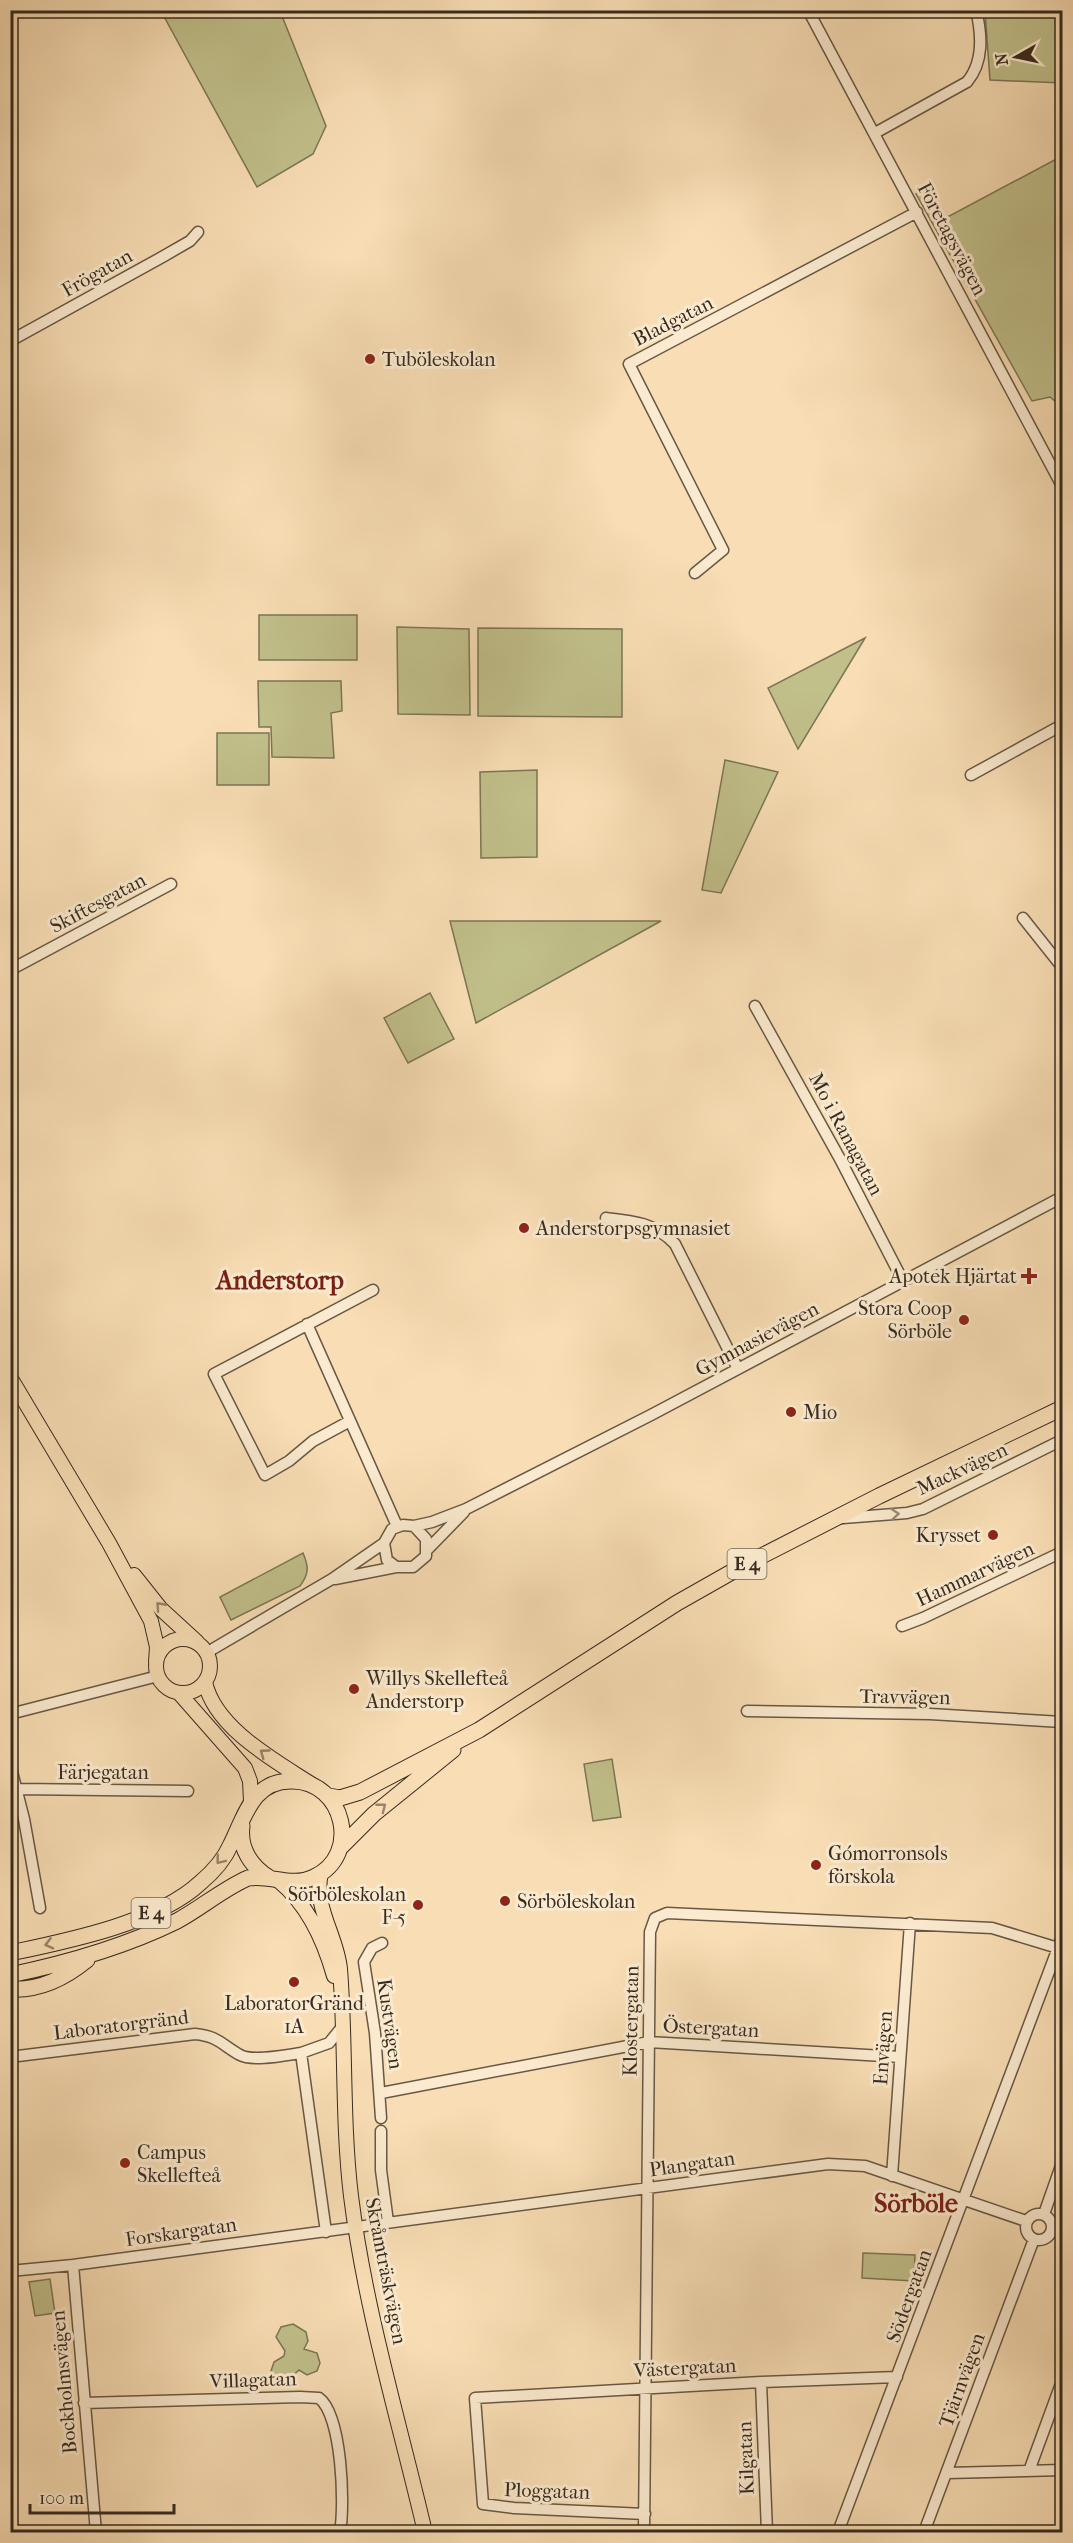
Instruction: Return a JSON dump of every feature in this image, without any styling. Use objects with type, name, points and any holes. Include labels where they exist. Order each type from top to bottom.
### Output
[{"type":"highway","name":"E 4","points":[[329,1796],[340,1798],[360,1792],[479,1730],[677,1603],[744,1565],[1062,1407]]},
{"type":"highway","name":"E 4","points":[[340,1848],[374,1814],[479,1730]]},
{"type":"highway","points":[[295,1781],[313,1785],[329,1796],[342,1821],[340,1848],[335,1859],[321,1873],[304,1881],[277,1880],[255,1867],[244,1848],[241,1830],[249,1805],[264,1789],[279,1782],[295,1781]]},
{"type":"highway","name":"E 4","points":[[10,1953],[115,1926],[156,1912],[185,1895],[201,1883],[231,1847],[249,1805]]},
{"type":"highway","name":"E 4","points":[[10,1975],[93,1954],[141,1938],[179,1919],[248,1878],[261,1876],[277,1880]]},
{"type":"highway","points":[[10,1989],[39,1987],[76,1969],[93,1954]]},
{"type":"main road","points":[[10,1377],[109,1543],[151,1621],[157,1647],[158,1676],[166,1688],[179,1693],[192,1692],[205,1682],[210,1670],[204,1650],[161,1609],[109,1543]]},
{"type":"main road","points":[[156,1662],[161,1650],[175,1640],[191,1640],[204,1650]]},
{"type":"main road","points":[[205,1682],[212,1701],[236,1731],[264,1754],[313,1785]]},
{"type":"main road","points":[[179,1693],[245,1768],[250,1781],[249,1805]]},
{"type":"main road","name":"Skråmträskvägen","points":[[321,1873],[320,1901],[337,1953],[351,2196],[374,2317],[425,2532]]},
{"type":"main road","name":"Skråmträskvägen","points":[[277,1880],[301,1903],[327,1951],[342,2012]]},
{"type":"street","name":"Företagsvägen","points":[[808,10],[1062,486]]},
{"type":"street","points":[[875,133],[967,82],[976,71],[981,41],[976,10]]},
{"type":"street","name":"Bladgatan","points":[[695,573],[723,550],[629,364],[917,212]]},
{"type":"street","name":"Frögatan","points":[[10,341],[157,261],[190,241],[198,232]]},
{"type":"street","points":[[971,775],[1062,725]]},
{"type":"street","name":"Skiftesgatan","points":[[10,970],[171,884]]},
{"type":"street","points":[[1023,918],[1062,967]]},
{"type":"street","name":"Mo i Ranagatan","points":[[755,1006],[836,1152],[903,1281]]},
{"type":"street","name":"Gymnasievägen","points":[[414,1526],[466,1509],[738,1369],[1062,1197]]},
{"type":"street","points":[[606,1218],[651,1226],[665,1233],[675,1244],[738,1369]]},
{"type":"street","points":[[350,1421],[313,1441],[289,1461],[265,1475],[214,1374],[373,1290]]},
{"type":"street","points":[[307,1324],[397,1526]]},
{"type":"street","name":"Mackvägen","points":[[836,1518],[907,1513],[923,1509],[1062,1440]]},
{"type":"street","name":"Gymnasievägen","points":[[427,1550],[466,1509]]},
{"type":"street","points":[[332,1579],[396,1567],[408,1569],[418,1564],[427,1550],[426,1539],[414,1526],[397,1526],[388,1533],[384,1543],[385,1555],[396,1567]]},
{"type":"street","points":[[204,1650],[332,1579],[384,1543]]},
{"type":"street","name":"Hammarvägen","points":[[902,1626],[924,1618],[1062,1552]]},
{"type":"street","points":[[10,1714],[158,1676]]},
{"type":"street","name":"Travvägen","points":[[747,1711],[930,1714],[1062,1722]]},
{"type":"street","points":[[10,1764],[18,1789],[40,1908]]},
{"type":"street","name":"Färjegatan","points":[[18,1789],[188,1791]]},
{"type":"street","name":"Klostergatan","points":[[644,2532],[650,1932],[656,1918],[667,1912],[992,1928],[1058,1948]]},
{"type":"street","name":"Envägen","points":[[892,2176],[910,1923]]},
{"type":"street","name":"Södergatan","points":[[838,2532],[1062,1937]]},
{"type":"street","name":"Kustvägen","points":[[381,2118],[375,2033],[364,1969],[367,1955],[372,1948],[382,1943]]},
{"type":"street","name":"Laboratorgränd","points":[[10,2057],[195,2034],[216,2038],[242,2056],[252,2058],[301,2054],[329,2043],[342,2027]]},
{"type":"street","name":"Östergatan","points":[[381,2093],[649,2042],[900,2057]]},
{"type":"street","points":[[301,2054],[326,2232]]},
{"type":"street","points":[[381,2131],[381,2170],[388,2223]]},
{"type":"street","points":[[1044,2214],[1062,2163]]},
{"type":"street","name":"Plangatan","points":[[356,2226],[828,2164],[865,2166],[1026,2222]]},
{"type":"street","points":[[1037,2214],[1044,2214],[1049,2219],[1051,2232],[1047,2237],[1034,2239],[1028,2235],[1026,2222],[1037,2214]]},
{"type":"street","name":"Forskargatan","points":[[10,2271],[73,2265],[326,2232],[356,2226]]},
{"type":"street","points":[[1051,2232],[1062,2236]]},
{"type":"street","name":"Tjärnvägen","points":[[924,2532],[1034,2239]]},
{"type":"street","name":"Bockholmsvägen","points":[[73,2265],[96,2532]]},
{"type":"street","name":"Västergatan","points":[[475,2398],[897,2377]]},
{"type":"street","name":"Kilgatan","points":[[761,2382],[767,2532]]},
{"type":"street","points":[[1029,2471],[1062,2382]]},
{"type":"street","name":"Villagatan","points":[[84,2403],[319,2398],[327,2408],[339,2457],[343,2503],[340,2532]]},
{"type":"street","name":"Ploggatan","points":[[475,2398],[483,2504],[514,2508],[645,2514]]},
{"type":"street","points":[[946,2473],[1062,2470]]},
{"type":"shaded area","points":[[161,11],[280,11],[326,126],[313,154],[257,187]]},
{"type":"shaded area","points":[[985,11],[1062,11],[1062,83],[990,80]]},
{"type":"shaded area","points":[[1062,156],[1062,407],[1050,397],[1032,401],[916,194],[926,190],[942,220]]},
{"type":"shaded area","points":[[259,615],[357,615],[357,660],[259,660]]},
{"type":"shaded area","points":[[397,627],[469,629],[470,715],[398,714]]},
{"type":"shaded area","points":[[478,628],[622,629],[622,717],[478,716]]},
{"type":"shaded area","points":[[865,638],[798,749],[768,688]]},
{"type":"shaded area","points":[[258,681],[341,681],[342,711],[331,713],[334,758],[272,757],[271,727],[259,727]]},
{"type":"shaded area","points":[[217,733],[269,733],[269,785],[217,785]]},
{"type":"shaded area","points":[[725,760],[778,772],[721,893],[702,890]]},
{"type":"shaded area","points":[[537,770],[537,857],[481,858],[480,772]]},
{"type":"shaded area","points":[[450,921],[661,921],[476,1023]]},
{"type":"shaded area","points":[[430,993],[454,1039],[408,1063],[384,1018]]},
{"type":"shaded area","points":[[303,1553],[307,1570],[300,1586],[231,1620],[220,1597]]},
{"type":"shaded area","points":[[612,1759],[621,1817],[593,1821],[584,1764]]},
{"type":"shaded area","points":[[863,2253],[915,2255],[914,2281],[862,2278]]},
{"type":"shaded area","points":[[50,2279],[55,2313],[35,2316],[29,2282]]},
{"type":"shaded area","points":[[293,2324],[306,2332],[308,2341],[304,2349],[317,2353],[320,2363],[317,2371],[307,2375],[299,2370],[288,2380],[281,2380],[271,2371],[274,2362],[284,2356],[285,2351],[276,2337],[281,2327]]},
{"type":"place","name":"Tuböleskolan","points":[[370,359]]},
{"type":"place","name":"Anderstorpsgymnasiet","points":[[524,1228]]},
{"type":"place","name":"Apotek Hjärtat","points":[[1029,1276]]},
{"type":"place","name":"Stora Coop Sörböle","points":[[964,1320]]},
{"type":"place","name":"Mio","points":[[791,1412]]},
{"type":"place","name":"Krysset","points":[[993,1535]]},
{"type":"place","name":"Willys Skellefteå Anderstorp","points":[[354,1689]]},
{"type":"place","name":"Gómorronsols förskola","points":[[816,1865]]},
{"type":"place","name":"Sörböleskolan","points":[[505,1901]]},
{"type":"place","name":"Sörböleskolan F-5","points":[[418,1905]]},
{"type":"place","name":"LaboratorGränd 1A","points":[[294,1982]]},
{"type":"place","name":"Campus Skellefteå","points":[[125,2163]]},
{"type":"district","name":"Anderstorp","points":[[280,1280]]},
{"type":"district","name":"Sörböle","points":[[916,2203]]}]
